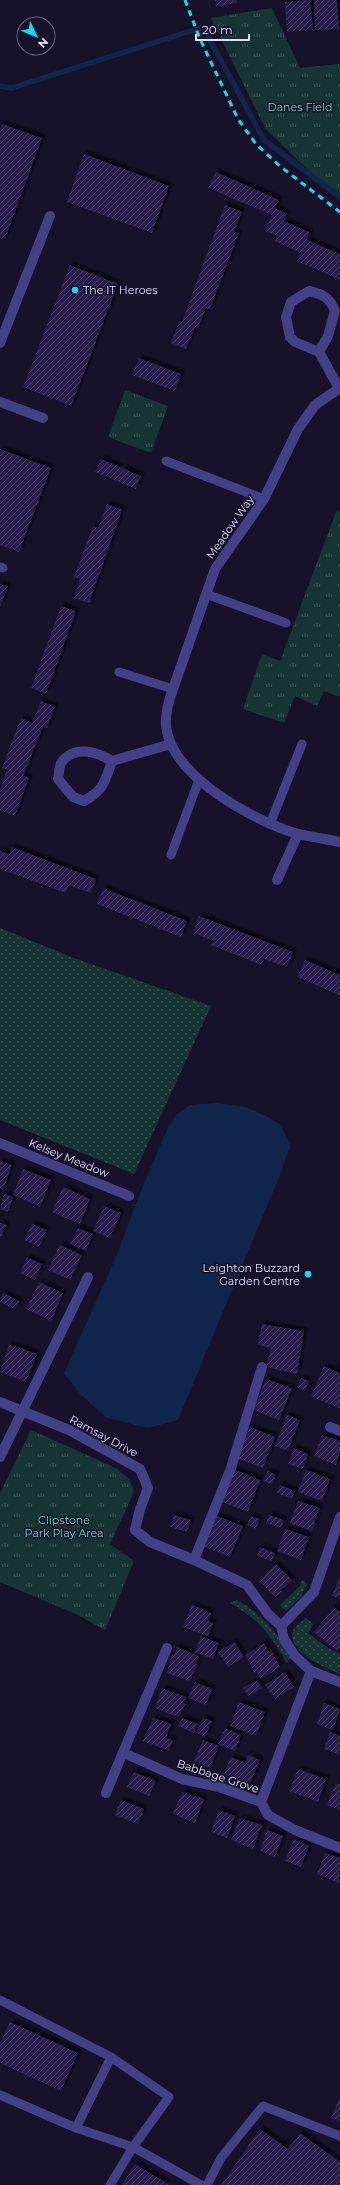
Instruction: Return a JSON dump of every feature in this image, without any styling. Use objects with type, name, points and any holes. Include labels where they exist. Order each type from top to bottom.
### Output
[{"type":"street","points":[[0,343],[50,216]]},
{"type":"street","points":[[310,291],[324,295],[332,303],[335,311],[328,336],[319,352],[295,342],[290,337],[286,317],[291,302],[310,291]]},
{"type":"street","name":"Meadow Way","points":[[319,352],[339,388],[315,405],[298,429],[264,499],[215,569],[172,689],[167,707],[166,725],[171,744],[183,765],[199,780],[227,800],[270,824],[298,834],[340,842]]},
{"type":"street","points":[[0,402],[43,418]]},
{"type":"street","points":[[112,761],[105,784],[97,794],[84,801],[74,797],[63,787],[58,779],[61,763],[75,753],[99,753],[112,761],[171,744]]},
{"type":"street","points":[[277,880],[298,834]]},
{"type":"street","name":"Kelsey Meadow","points":[[0,1143],[129,1196]]},
{"type":"street","points":[[0,1457],[24,1411],[88,1277]]},
{"type":"street","points":[[194,1560],[231,1468],[262,1367]]},
{"type":"street","name":"Ramsay Drive","points":[[0,1402],[69,1430],[140,1468],[148,1488],[140,1509],[135,1530],[150,1542],[194,1560],[247,1585],[268,1614],[280,1626],[284,1639],[295,1656],[311,1671],[340,1682]]},
{"type":"street","points":[[330,1427],[340,1431]]},
{"type":"street","points":[[280,1626],[314,1592],[340,1518]]},
{"type":"street","points":[[106,1793],[167,1648]]},
{"type":"street","name":"Babbage Grove","points":[[261,1802],[311,1671]]},
{"type":"street","name":"Babbage Grove","points":[[124,1753],[182,1779],[219,1787],[261,1802],[268,1815],[295,1830],[340,1848]]},
{"type":"lane","points":[[166,461],[264,499]]},
{"type":"lane","points":[[206,594],[286,623]]},
{"type":"lane","points":[[119,672],[172,689]]},
{"type":"lane","points":[[270,824],[302,744]]},
{"type":"lane","points":[[171,855],[199,780]]},
{"type":"lane","points":[[0,2000],[111,2057],[169,2098],[133,2147],[110,2185]]},
{"type":"lane","points":[[76,2128],[111,2057]]},
{"type":"lane","points":[[0,2095],[76,2128],[133,2147],[201,2185]]},
{"type":"lane","points":[[207,2185],[221,2158],[264,2106],[340,2136]]},
{"type":"green space","name":"Danes Field","points":[[272,8],[300,68],[340,64],[340,201],[265,128],[211,18]]},
{"type":"green space","points":[[125,390],[168,406],[151,453],[108,437]]},
{"type":"green space","points":[[340,510],[340,697],[324,691],[317,706],[295,696],[284,723],[243,709],[262,654],[280,661],[336,512]]},
{"type":"green space","points":[[0,928],[71,957],[211,1006],[134,1174],[0,1120]]},
{"type":"green space","name":"Clipstone Park Play Area","points":[[31,1430],[116,1468],[129,1479],[134,1492],[110,1544],[134,1561],[105,1630],[76,1614],[0,1582],[0,1493]]},
{"type":"green space","points":[[302,1579],[307,1584],[301,1597],[286,1611],[280,1605],[300,1586]]},
{"type":"green space","points":[[237,1600],[254,1611],[268,1624],[291,1657],[287,1663],[270,1636],[257,1622],[230,1603]]},
{"type":"green space","points":[[306,1618],[313,1624],[308,1633],[328,1648],[340,1654],[340,1674],[318,1664],[297,1648],[293,1641],[292,1634],[294,1629]]},
{"type":"water","points":[[216,1103],[246,1107],[281,1125],[290,1146],[280,1175],[178,1420],[148,1428],[107,1418],[80,1394],[64,1373],[116,1257],[141,1191],[168,1127],[177,1114],[190,1105]]},
{"type":"building","points":[[215,0],[237,0],[237,3],[216,7]]},
{"type":"building","points":[[310,0],[313,30],[287,32],[285,2]]},
{"type":"building","points":[[314,0],[337,0],[339,29],[315,30]]},
{"type":"building","points":[[2,124],[42,138],[5,239],[0,238],[0,129]]},
{"type":"building","points":[[84,154],[169,186],[152,233],[67,202]]},
{"type":"building","points":[[216,172],[279,200],[275,208],[287,214],[284,221],[309,232],[307,240],[340,254],[340,280],[297,261],[301,253],[275,241],[277,236],[265,231],[272,215],[208,188]]},
{"type":"building","points":[[225,205],[242,212],[234,232],[239,233],[210,309],[206,308],[198,328],[195,327],[186,349],[171,343],[179,321],[182,322]]},
{"type":"building","points":[[70,265],[118,284],[71,406],[23,387]]},
{"type":"building","points":[[139,358],[181,374],[175,391],[132,375]]},
{"type":"building","points":[[0,449],[51,468],[19,552],[0,545]]},
{"type":"building","points":[[101,459],[141,476],[136,489],[95,472]]},
{"type":"building","points":[[107,504],[122,510],[89,603],[74,598],[80,579],[74,577],[93,526],[98,528]]},
{"type":"building","points":[[0,584],[8,586],[0,607]]},
{"type":"building","points":[[61,606],[76,611],[46,694],[31,688]]},
{"type":"building","points":[[41,701],[55,707],[47,728],[43,727],[23,776],[29,778],[15,816],[0,810],[0,789],[7,770],[2,768],[21,718],[32,723]]},
{"type":"building","points":[[12,847],[96,879],[91,893],[69,885],[66,893],[0,869],[0,851],[9,854]]},
{"type":"building","points":[[103,888],[187,921],[181,937],[97,904]]},
{"type":"building","points":[[199,916],[293,952],[287,967],[264,959],[262,965],[211,945],[214,941],[193,933]]},
{"type":"building","points":[[305,960],[340,975],[339,995],[297,977]]},
{"type":"building","points":[[0,1161],[12,1165],[3,1190],[0,1188]]},
{"type":"building","points":[[23,1169],[51,1180],[40,1207],[13,1195]]},
{"type":"building","points":[[63,1187],[90,1199],[80,1224],[52,1212]]},
{"type":"building","points":[[4,1194],[13,1197],[8,1212],[0,1209]]},
{"type":"building","points":[[104,1206],[121,1213],[110,1238],[93,1231]]},
{"type":"building","points":[[0,1223],[6,1225],[0,1239]]},
{"type":"building","points":[[32,1224],[47,1230],[39,1247],[24,1240]]},
{"type":"building","points":[[78,1228],[93,1234],[86,1251],[70,1244]]},
{"type":"building","points":[[60,1245],[82,1255],[70,1280],[48,1270]]},
{"type":"building","points":[[27,1257],[42,1264],[35,1280],[20,1273]]},
{"type":"building","points":[[39,1282],[63,1293],[51,1321],[26,1309]]},
{"type":"building","points":[[3,1293],[19,1301],[15,1309],[0,1302]]},
{"type":"building","points":[[262,1324],[304,1331],[297,1374],[266,1367],[271,1348],[258,1345]]},
{"type":"building","points":[[9,1344],[37,1354],[26,1382],[0,1372]]},
{"type":"building","points":[[324,1366],[340,1373],[340,1409],[311,1396]]},
{"type":"building","points":[[301,1378],[309,1381],[305,1391],[297,1387]]},
{"type":"building","points":[[266,1379],[292,1388],[279,1420],[254,1410]]},
{"type":"building","points":[[287,1415],[300,1420],[288,1451],[275,1446]]},
{"type":"building","points":[[250,1427],[275,1437],[263,1468],[237,1458]]},
{"type":"building","points":[[322,1435],[340,1441],[340,1452],[336,1465],[314,1456]]},
{"type":"building","points":[[294,1448],[308,1454],[303,1469],[288,1464]]},
{"type":"building","points":[[235,1470],[260,1480],[248,1512],[222,1502]]},
{"type":"building","points":[[306,1470],[330,1479],[322,1501],[298,1492]]},
{"type":"building","points":[[268,1471],[276,1475],[272,1484],[263,1481]]},
{"type":"building","points":[[280,1485],[295,1491],[292,1499],[277,1493]]},
{"type":"building","points":[[298,1501],[320,1508],[314,1522],[316,1524],[311,1531],[290,1523]]},
{"type":"building","points":[[174,1515],[191,1520],[187,1532],[170,1527]]},
{"type":"building","points":[[269,1515],[284,1520],[281,1528],[266,1523]]},
{"type":"building","points":[[217,1516],[243,1526],[230,1557],[205,1547]]},
{"type":"building","points":[[251,1516],[260,1519],[256,1529],[247,1525]]},
{"type":"building","points":[[285,1529],[309,1537],[301,1560],[277,1551]]},
{"type":"building","points":[[260,1547],[275,1553],[272,1561],[257,1556]]},
{"type":"building","points":[[276,1564],[292,1580],[281,1590],[282,1592],[275,1597],[259,1581]]},
{"type":"building","points":[[340,1576],[340,1598],[332,1596]]},
{"type":"building","points":[[192,1605],[211,1613],[208,1621],[213,1623],[208,1636],[183,1627]]},
{"type":"building","points":[[334,1607],[340,1612],[340,1647],[337,1651],[314,1632]]},
{"type":"building","points":[[201,1636],[219,1643],[213,1659],[195,1652]]},
{"type":"building","points":[[234,1642],[244,1657],[228,1667],[218,1652]]},
{"type":"building","points":[[264,1643],[269,1652],[271,1650],[280,1667],[261,1679],[256,1671],[254,1673],[246,1655]]},
{"type":"building","points":[[177,1647],[199,1656],[196,1664],[198,1665],[189,1681],[167,1673],[172,1654],[174,1655]]},
{"type":"building","points":[[285,1672],[294,1687],[275,1699],[265,1685]]},
{"type":"building","points":[[257,1680],[262,1688],[248,1696],[243,1688]]},
{"type":"building","points":[[195,1682],[212,1689],[206,1705],[188,1698]]},
{"type":"building","points":[[162,1688],[186,1697],[184,1703],[186,1704],[178,1717],[155,1708]]},
{"type":"building","points":[[239,1702],[265,1712],[256,1736],[230,1726]]},
{"type":"building","points":[[324,1703],[340,1709],[333,1730],[317,1724]]},
{"type":"building","points":[[153,1718],[171,1724],[166,1738],[173,1740],[169,1751],[143,1741]]},
{"type":"building","points":[[182,1718],[198,1724],[194,1733],[178,1726]]},
{"type":"building","points":[[203,1718],[212,1721],[205,1737],[196,1733]]},
{"type":"building","points":[[225,1728],[241,1735],[235,1751],[218,1744]]},
{"type":"building","points":[[330,1732],[340,1736],[340,1755],[324,1749]]},
{"type":"building","points":[[203,1740],[219,1746],[210,1768],[194,1761]]},
{"type":"building","points":[[248,1755],[260,1760],[250,1784],[224,1774],[231,1757],[245,1763]]},
{"type":"building","points":[[298,1769],[326,1779],[318,1802],[289,1791]]},
{"type":"building","points":[[134,1772],[156,1781],[149,1796],[127,1787]]},
{"type":"building","points":[[336,1783],[340,1784],[340,1810],[327,1805]]},
{"type":"building","points":[[182,1792],[204,1799],[195,1823],[173,1814]]},
{"type":"building","points":[[121,1800],[144,1809],[138,1824],[115,1815]]},
{"type":"building","points":[[219,1810],[235,1816],[227,1838],[211,1832]]},
{"type":"building","points":[[240,1818],[262,1825],[253,1849],[231,1840]]},
{"type":"building","points":[[267,1830],[283,1836],[275,1857],[260,1851]]},
{"type":"building","points":[[294,1839],[309,1846],[301,1867],[285,1861]]},
{"type":"building","points":[[325,1853],[340,1858],[339,1883],[317,1874]]},
{"type":"building","points":[[10,2022],[78,2053],[61,2091],[0,2063],[0,2043]]},
{"type":"building","points":[[340,2097],[340,2122],[331,2118]]},
{"type":"building","points":[[260,2129],[288,2149],[300,2133],[340,2162],[340,2185],[221,2185]]},
{"type":"building","points":[[135,2164],[170,2185],[122,2185]]},
{"type":"waterway","points":[[0,86],[12,88],[203,27],[264,140],[340,197]]},
{"type":"railway","points":[[185,0],[200,39],[238,119],[256,144],[281,167],[340,212]]},
{"type":"place","name":"The IT Heroes","points":[[75,290]]},
{"type":"place","name":"Leighton Buzzard Garden Centre","points":[[308,1274]]}]
